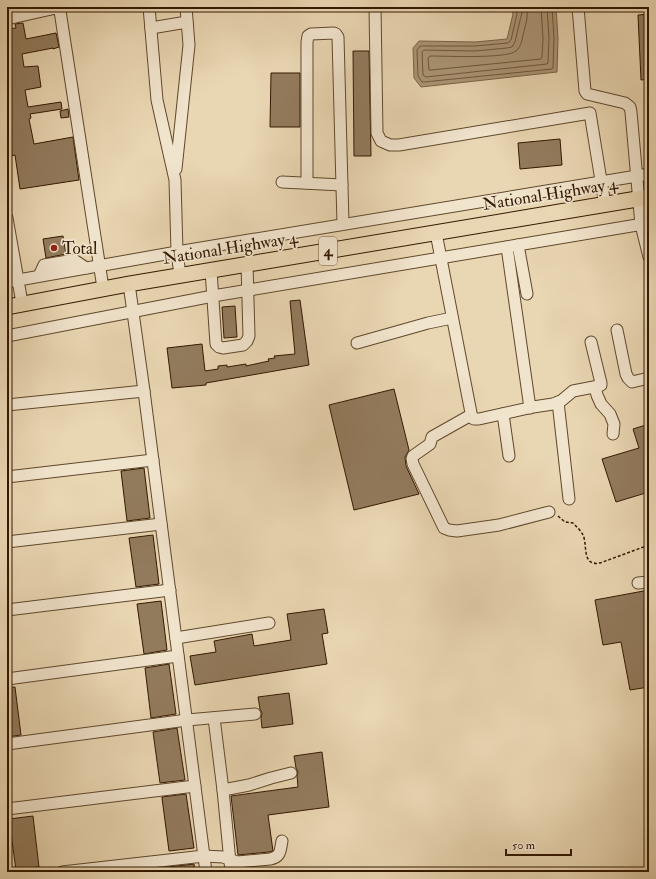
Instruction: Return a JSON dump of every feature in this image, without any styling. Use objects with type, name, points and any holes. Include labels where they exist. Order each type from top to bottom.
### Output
[{"type":"highway","name":"National Highway 4","points":[[7,307],[102,288],[644,198]]},
{"type":"street","points":[[149,7],[157,100],[174,180]]},
{"type":"street","points":[[180,275],[177,252],[174,180],[189,44],[186,7]]},
{"type":"street","points":[[375,7],[377,133],[380,141],[390,145],[399,145],[590,113],[605,205]]},
{"type":"street","points":[[578,7],[585,91],[587,94],[625,103],[630,106],[638,176],[644,198],[649,257]]},
{"type":"street","points":[[7,19],[24,11],[56,8],[60,11],[100,265],[102,288]]},
{"type":"street","points":[[151,28],[187,22]]},
{"type":"street","points":[[307,183],[308,36],[311,34],[334,33],[338,37],[343,224]]},
{"type":"street","points":[[12,280],[40,276],[44,266],[74,260],[86,268],[649,174]]},
{"type":"street","points":[[282,182],[342,185]]},
{"type":"street","points":[[7,218],[12,280],[22,303]]},
{"type":"street","points":[[7,336],[213,296],[645,224]]},
{"type":"street","points":[[436,233],[472,418],[474,419],[554,404],[561,401],[573,391],[601,385],[592,342]]},
{"type":"street","points":[[518,245],[527,294]]},
{"type":"street","points":[[507,247],[530,408]]},
{"type":"street","points":[[211,270],[216,344],[223,348],[243,345],[248,341],[249,336],[247,264]]},
{"type":"street","points":[[129,284],[206,872]]},
{"type":"street","points":[[357,343],[428,323],[452,318]]},
{"type":"street","points":[[617,330],[624,369],[628,378],[632,382],[649,378]]},
{"type":"street","points":[[595,387],[601,404],[610,414],[614,424],[613,434]]},
{"type":"street","points":[[7,405],[144,391]]},
{"type":"street","points":[[558,402],[569,499]]},
{"type":"street","points":[[503,414],[509,456]]},
{"type":"street","points":[[471,415],[432,436],[430,444],[412,456],[413,464],[444,528],[457,531],[499,525],[549,512]]},
{"type":"street","points":[[7,477],[153,460]]},
{"type":"street","points":[[7,542],[161,524]]},
{"type":"street","points":[[7,610],[170,590]]},
{"type":"street","points":[[176,638],[269,623]]},
{"type":"street","points":[[7,679],[178,656]]},
{"type":"street","points":[[7,744],[187,720],[256,714]]},
{"type":"street","points":[[214,718],[231,872]]},
{"type":"street","points":[[223,790],[249,785],[291,773]]},
{"type":"street","points":[[7,809],[195,786]]},
{"type":"street","points":[[62,872],[204,856],[230,859],[237,862],[270,859],[279,855],[282,841]]},
{"type":"path","points":[[549,512],[558,516],[565,522],[574,523],[583,533],[587,556],[589,561],[594,563],[600,563],[649,545]]},
{"type":"water","points":[[511,7],[556,7],[558,38],[557,72],[421,87],[414,78],[413,48],[419,41],[475,42],[507,39],[513,14]]},
{"type":"building","points":[[649,14],[649,79],[641,80],[638,15]]},
{"type":"building","points":[[23,23],[26,39],[56,33],[59,47],[22,54],[24,67],[38,66],[41,87],[25,90],[28,107],[61,102],[62,109],[30,114],[31,118],[29,119],[34,144],[73,137],[79,180],[20,189],[15,155],[7,157],[7,29],[16,28],[15,24]]},
{"type":"building","points":[[353,51],[369,51],[371,156],[354,156]]},
{"type":"building","points":[[271,73],[300,73],[300,127],[270,127]]},
{"type":"building","points":[[68,109],[69,117],[61,118],[60,111]]},
{"type":"building","points":[[560,139],[562,165],[520,169],[518,143]]},
{"type":"building","points":[[63,236],[66,254],[46,258],[43,239]]},
{"type":"building","points":[[300,300],[309,365],[206,383],[206,385],[172,388],[167,348],[202,344],[205,371],[218,369],[218,366],[227,365],[227,367],[246,364],[246,366],[269,361],[268,359],[275,358],[274,356],[295,354],[290,301]]},
{"type":"building","points":[[235,306],[237,337],[224,338],[222,307]]},
{"type":"building","points":[[394,389],[409,450],[405,457],[406,466],[419,494],[354,510],[329,405]]},
{"type":"building","points":[[649,424],[649,492],[616,502],[602,459],[639,448],[633,429]]},
{"type":"building","points":[[144,468],[150,518],[127,521],[121,471]]},
{"type":"building","points":[[153,535],[159,584],[136,587],[129,538]]},
{"type":"building","points":[[649,590],[649,687],[630,690],[621,642],[603,645],[595,600]]},
{"type":"building","points":[[161,601],[167,650],[144,654],[137,604]]},
{"type":"building","points":[[324,609],[328,633],[322,634],[327,664],[195,685],[190,656],[216,652],[214,641],[252,634],[254,646],[291,640],[287,614]]},
{"type":"building","points":[[169,664],[176,714],[151,718],[145,668]]},
{"type":"building","points":[[15,687],[21,735],[7,737],[7,688]]},
{"type":"building","points":[[289,693],[293,724],[262,728],[262,713],[258,697]]},
{"type":"building","points":[[177,728],[185,780],[160,783],[153,732]]},
{"type":"building","points":[[322,752],[329,807],[268,815],[273,851],[238,855],[231,796],[298,787],[298,772],[294,756]]},
{"type":"building","points":[[186,794],[194,848],[169,851],[162,797]]},
{"type":"building","points":[[33,816],[39,867],[16,870],[9,819]]},
{"type":"building","points":[[194,864],[195,872],[160,872],[159,868]]},
{"type":"place","name":"Total","points":[[54,248]]}]
